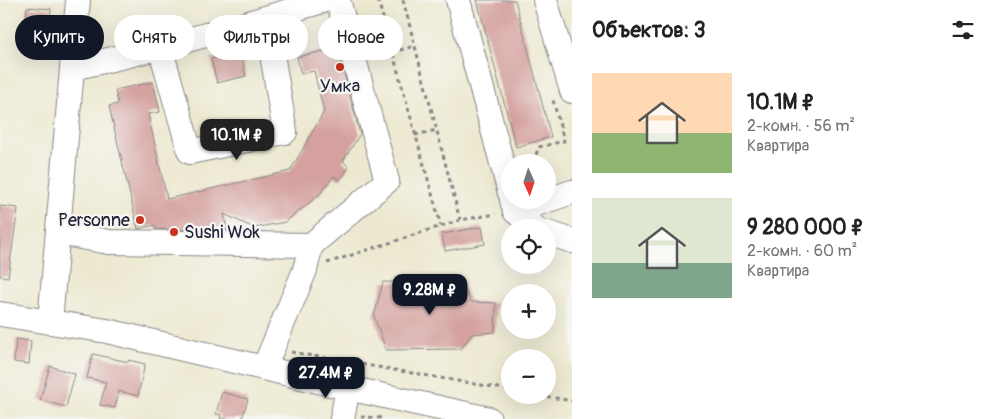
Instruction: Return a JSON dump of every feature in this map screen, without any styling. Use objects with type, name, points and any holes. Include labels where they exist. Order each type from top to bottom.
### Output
[{"type":"street","points":[[50,322],[78,0]]},
{"type":"street","points":[[276,15],[324,0]]},
{"type":"street","points":[[264,368],[305,270],[311,246],[388,181],[338,0]]},
{"type":"street","points":[[458,0],[501,160]]},
{"type":"street","points":[[545,0],[562,93]]},
{"type":"street","points":[[72,68],[114,59]]},
{"type":"street","points":[[164,60],[190,152],[285,132],[273,60]]},
{"type":"street","points":[[556,194],[572,192]]},
{"type":"street","points":[[519,209],[527,219]]},
{"type":"street","points":[[58,233],[109,242],[311,246]]},
{"type":"street","points":[[556,236],[572,241]]},
{"type":"street","points":[[0,314],[107,331],[489,419]]},
{"type":"street","points":[[342,417],[348,388]]},
{"type":"path","points":[[378,0],[382,15]]},
{"type":"path","points":[[404,0],[460,220]]},
{"type":"path","points":[[403,49],[415,46]]},
{"type":"path","points":[[394,60],[441,226]]},
{"type":"path","points":[[536,154],[539,147],[564,141],[562,93]]},
{"type":"path","points":[[415,135],[437,130]]},
{"type":"path","points":[[305,270],[501,205]]},
{"type":"path","points":[[285,350],[501,388]]},
{"type":"path","points":[[556,398],[572,401]]},
{"type":"path","points":[[342,417],[390,418]]},
{"type":"building","points":[[477,0],[515,0],[551,137],[516,147]]},
{"type":"building","points":[[27,7],[51,9],[51,15],[26,15]]},
{"type":"building","points":[[318,52],[318,60],[340,60],[360,134],[343,161],[349,167],[340,180],[334,176],[319,195],[285,222],[254,228],[224,214],[227,230],[211,230],[209,226],[194,230],[156,229],[155,225],[138,229],[109,106],[118,104],[115,90],[153,82],[160,112],[148,114],[167,199],[290,171],[324,112],[314,71],[301,74],[298,60],[308,60],[308,55]]},
{"type":"building","points":[[211,60],[242,60],[246,76],[217,83]]},
{"type":"building","points":[[0,206],[18,208],[8,277],[0,276]]},
{"type":"building","points":[[482,227],[485,244],[445,251],[442,234]]},
{"type":"building","points":[[383,282],[462,284],[471,302],[496,303],[495,332],[472,334],[461,349],[386,350],[374,316]]},
{"type":"building","points":[[16,339],[31,341],[29,364],[14,362]]},
{"type":"building","points":[[93,354],[145,364],[138,396],[119,391],[115,408],[100,405],[106,382],[87,378]]},
{"type":"building","points":[[50,366],[75,374],[66,407],[40,400]]},
{"type":"building","points":[[222,392],[248,399],[242,419],[220,419],[221,415],[216,414]]},
{"type":"place","name":"Умка","points":[[340,67]]},
{"type":"place","name":"Personne","points":[[140,220]]},
{"type":"place","name":"Sushi Wok","points":[[174,232]]}]
